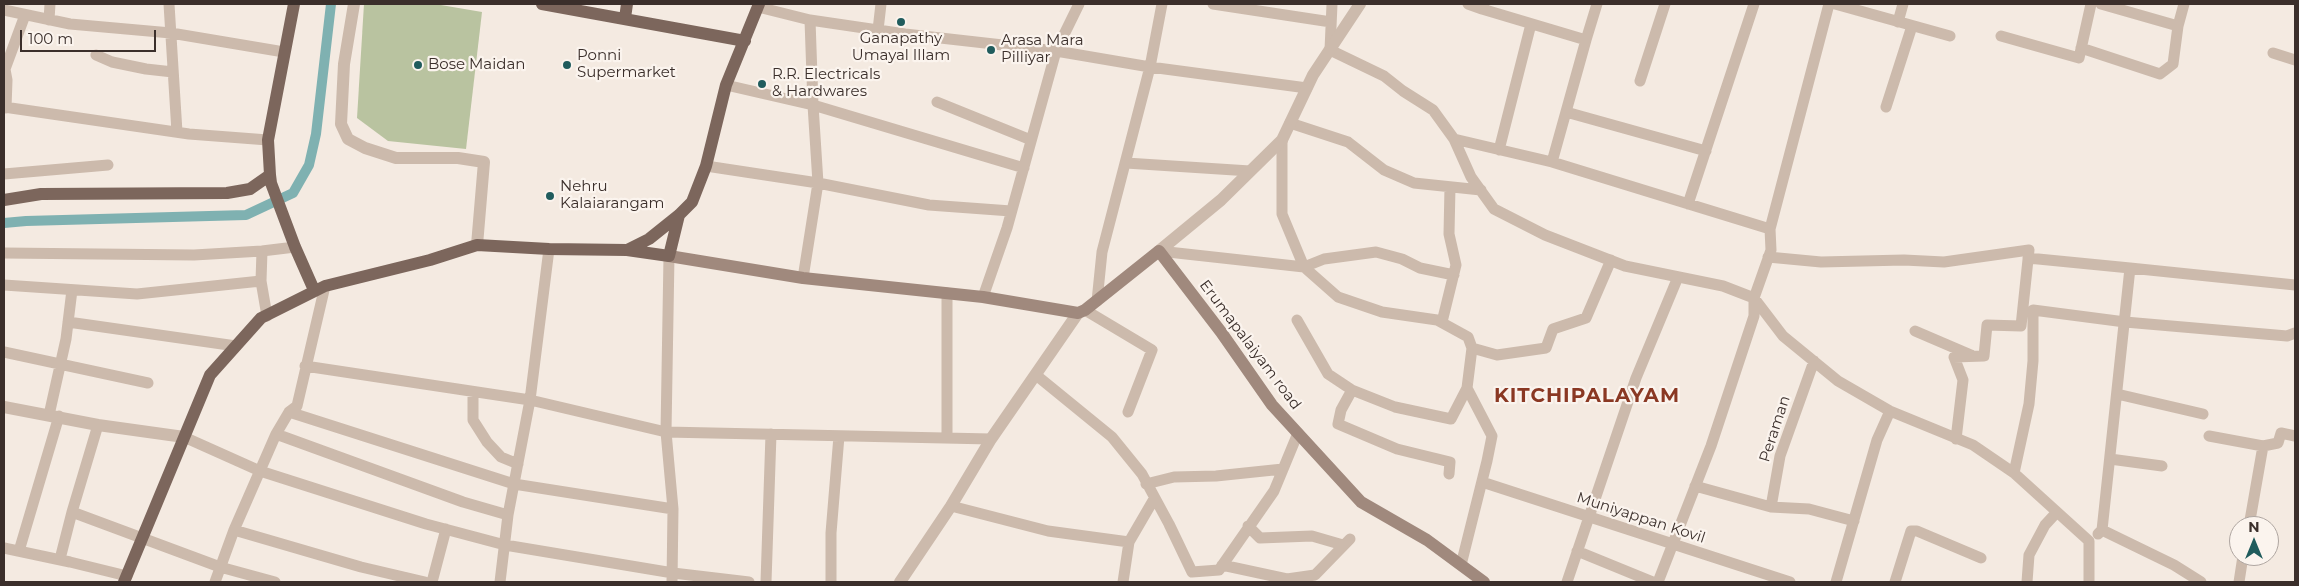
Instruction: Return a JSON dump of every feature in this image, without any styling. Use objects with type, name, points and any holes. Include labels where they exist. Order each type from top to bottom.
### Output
[{"type":"main road","points":[[294,4],[268,140],[270,179],[295,247],[319,288]]},
{"type":"main road","points":[[543,4],[574,6],[625,18],[745,40]]},
{"type":"main road","points":[[625,18],[627,4]]},
{"type":"main road","points":[[627,250],[649,238],[679,215],[692,202],[706,166],[726,85],[759,5]]},
{"type":"main road","points":[[4,200],[41,194],[227,193],[250,190],[270,179]]},
{"type":"main road","points":[[669,256],[679,215]]},
{"type":"main road","points":[[125,579],[210,375],[261,318],[319,288],[430,260],[477,245],[549,249],[627,250],[803,278],[983,297],[1082,312],[1158,251]]},
{"type":"main road","name":"Erumapalaiyam road","points":[[1158,251],[1221,332],[1272,405],[1361,502],[1427,540],[1484,582]]},
{"type":"street","points":[[49,20],[50,4]]},
{"type":"street","points":[[169,4],[177,132]]},
{"type":"street","points":[[354,4],[344,64],[341,124],[348,139],[364,148],[396,158],[458,158],[484,162],[477,245]]},
{"type":"street","points":[[878,30],[881,4]]},
{"type":"street","points":[[983,297],[1024,168],[1056,52],[1079,4]]},
{"type":"street","points":[[1097,301],[1102,252],[1150,67],[1162,4]]},
{"type":"street","points":[[1213,4],[1331,22]]},
{"type":"street","points":[[1330,50],[1332,4]]},
{"type":"street","points":[[1158,251],[1220,200],[1282,140],[1307,88],[1360,4]]},
{"type":"street","points":[[1468,4],[1483,7],[1531,24],[1586,40]]},
{"type":"street","points":[[1552,162],[1597,4]]},
{"type":"street","points":[[1640,81],[1665,4]]},
{"type":"street","points":[[1688,204],[1754,4]]},
{"type":"street","points":[[1658,582],[1711,446],[1754,316],[1754,298],[1771,250],[1770,229],[1829,4]]},
{"type":"street","points":[[1835,4],[1950,36]]},
{"type":"street","points":[[1898,22],[1903,4]]},
{"type":"street","points":[[2001,36],[2079,58],[2091,4]]},
{"type":"street","points":[[2101,4],[2178,26]]},
{"type":"street","points":[[2081,48],[2160,74],[2173,64],[2178,26],[2184,4]]},
{"type":"street","points":[[759,5],[810,20],[1056,52],[1150,67],[1307,88]]},
{"type":"street","points":[[4,10],[70,24],[171,33],[284,52]]},
{"type":"street","points":[[25,14],[4,66],[5,108],[177,132],[268,140]]},
{"type":"street","points":[[803,278],[818,184],[812,105],[810,20]]},
{"type":"street","points":[[1499,150],[1531,24]]},
{"type":"street","points":[[1886,108],[1912,26]]},
{"type":"street","points":[[1330,50],[1384,76],[1433,110],[1454,140],[1471,177],[1494,209],[1545,235],[1625,266],[1723,286],[1754,298],[1783,336],[1838,381],[1890,411],[1973,446],[2014,473],[2089,541],[2089,582]]},
{"type":"street","points":[[2273,53],[2295,60]]},
{"type":"street","points":[[96,55],[112,62],[146,70],[173,72]]},
{"type":"street","points":[[726,85],[812,105],[1024,168]]},
{"type":"street","points":[[936,102],[1031,140]]},
{"type":"street","points":[[1566,112],[1706,152]]},
{"type":"street","points":[[1290,123],[1348,142],[1384,170],[1414,183],[1481,190]]},
{"type":"street","points":[[1282,140],[1282,214],[1304,267],[1338,297],[1382,312],[1437,320],[1468,337],[1472,348],[1467,388],[1451,420],[1395,407],[1352,390],[1328,374],[1297,320]]},
{"type":"street","points":[[1454,140],[1552,162],[1770,229]]},
{"type":"street","points":[[1126,164],[1250,171]]},
{"type":"street","points":[[4,174],[108,165]]},
{"type":"street","points":[[706,166],[818,184],[929,205],[1011,211]]},
{"type":"street","points":[[1442,322],[1456,265],[1449,234],[1450,187]]},
{"type":"street","points":[[4,253],[194,255],[262,252],[295,247]]},
{"type":"street","points":[[500,582],[508,515],[530,400],[549,249]]},
{"type":"street","points":[[1768,257],[1822,262],[1904,260],[1944,262],[2029,250],[2021,326],[1987,325],[1984,356],[1954,357],[1963,380],[1956,438]]},
{"type":"street","points":[[1158,251],[1304,267],[1324,259],[1376,252],[1402,259],[1420,268],[1454,275]]},
{"type":"street","points":[[262,252],[261,281],[267,316]]},
{"type":"street","points":[[669,256],[666,432],[673,509],[673,578]]},
{"type":"street","points":[[2028,258],[2295,285]]},
{"type":"street","points":[[1472,348],[1497,355],[1546,348],[1553,329],[1586,318],[1611,260]]},
{"type":"street","points":[[2089,541],[2102,530],[2130,268]]},
{"type":"street","points":[[1567,582],[1636,378],[1678,276]]},
{"type":"street","points":[[4,285],[138,294],[261,281]]},
{"type":"street","points":[[215,582],[234,530],[276,434],[289,412],[297,406],[319,288]]},
{"type":"street","points":[[19,551],[54,416],[72,290]]},
{"type":"street","points":[[947,293],[947,438]]},
{"type":"street","points":[[2014,473],[2029,404],[2033,361],[2033,310],[2125,322],[2287,336],[2295,333]]},
{"type":"street","points":[[900,582],[951,506],[991,439],[1082,312],[1152,350],[1128,412]]},
{"type":"street","points":[[68,322],[236,346]]},
{"type":"street","points":[[1915,331],[1975,356]]},
{"type":"street","points":[[4,352],[148,383]]},
{"type":"street","name":"Peraman","points":[[1770,507],[1780,456],[1814,361]]},
{"type":"street","points":[[305,366],[530,400],[666,432],[991,439]]},
{"type":"street","points":[[1036,375],[1112,437],[1142,474],[1169,524],[1190,577],[1219,570],[1274,491],[1298,433]]},
{"type":"street","points":[[1461,565],[1492,436],[1467,388]]},
{"type":"street","points":[[1352,390],[1341,410],[1338,424],[1396,449],[1450,462],[1449,474]]},
{"type":"street","points":[[473,392],[473,420],[487,442],[500,457],[518,464]]},
{"type":"street","points":[[2117,394],[2203,414]]},
{"type":"street","points":[[4,408],[98,425],[184,437],[260,471],[446,529],[505,544],[673,578],[749,582]]},
{"type":"street","points":[[1836,582],[1877,440],[1890,411]]},
{"type":"street","points":[[289,412],[514,484],[673,509]]},
{"type":"street","points":[[60,559],[98,425]]},
{"type":"street","points":[[2209,436],[2263,446],[2278,444],[2281,433],[2295,436]]},
{"type":"street","points":[[276,434],[463,502],[508,515]]},
{"type":"street","points":[[766,582],[771,434]]},
{"type":"street","points":[[832,582],[832,533],[840,436]]},
{"type":"street","points":[[2251,516],[2263,446]]},
{"type":"street","points":[[2110,458],[2162,466]]},
{"type":"street","points":[[1146,484],[1174,477],[1216,476],[1283,469]]},
{"type":"street","name":"Muniyappan Kovil","points":[[1482,482],[1790,582]]},
{"type":"street","points":[[1695,486],[1770,507],[1810,509],[1854,521]]},
{"type":"street","points":[[1123,582],[1128,542],[1154,499]]},
{"type":"street","points":[[951,506],[1048,531],[1128,542]]},
{"type":"street","points":[[72,512],[220,567],[272,582]]},
{"type":"street","points":[[2028,582],[2029,555],[2045,526],[2057,512]]},
{"type":"street","points":[[1222,565],[1287,579],[1314,575],[1346,542],[1312,536],[1260,538],[1248,526]]},
{"type":"street","points":[[432,582],[446,529]]},
{"type":"street","points":[[234,530],[360,567],[425,582]]},
{"type":"street","points":[[2102,530],[2174,565],[2201,582]]},
{"type":"street","points":[[1895,582],[1911,531],[1918,531],[1981,558]]},
{"type":"street","points":[[4,548],[60,559],[125,579]]},
{"type":"street","points":[[1577,551],[1653,582]]},
{"type":"street","points":[[2239,582],[2241,566]]},
{"type":"green space","name":"Bose Maidan","points":[[364,4],[435,4],[482,12],[466,149],[388,141],[357,118]]},
{"type":"waterway","points":[[4,223],[246,215],[293,193],[309,165],[316,134],[331,4]]},
{"type":"place","name":"Ganapathy Umayal Illam","points":[[901,22]]},
{"type":"place","name":"Arasa Mara Pilliyar","points":[[991,50]]},
{"type":"place","name":"Bose Maidan","points":[[418,65]]},
{"type":"place","name":"Ponni Supermarket","points":[[567,65]]},
{"type":"place","name":"R.R. Electricals & Hardwares","points":[[762,84]]},
{"type":"place","name":"Nehru Kalaiarangam","points":[[550,196]]},
{"type":"district","name":"KITCHIPALAYAM","points":[[1587,396]]}]
